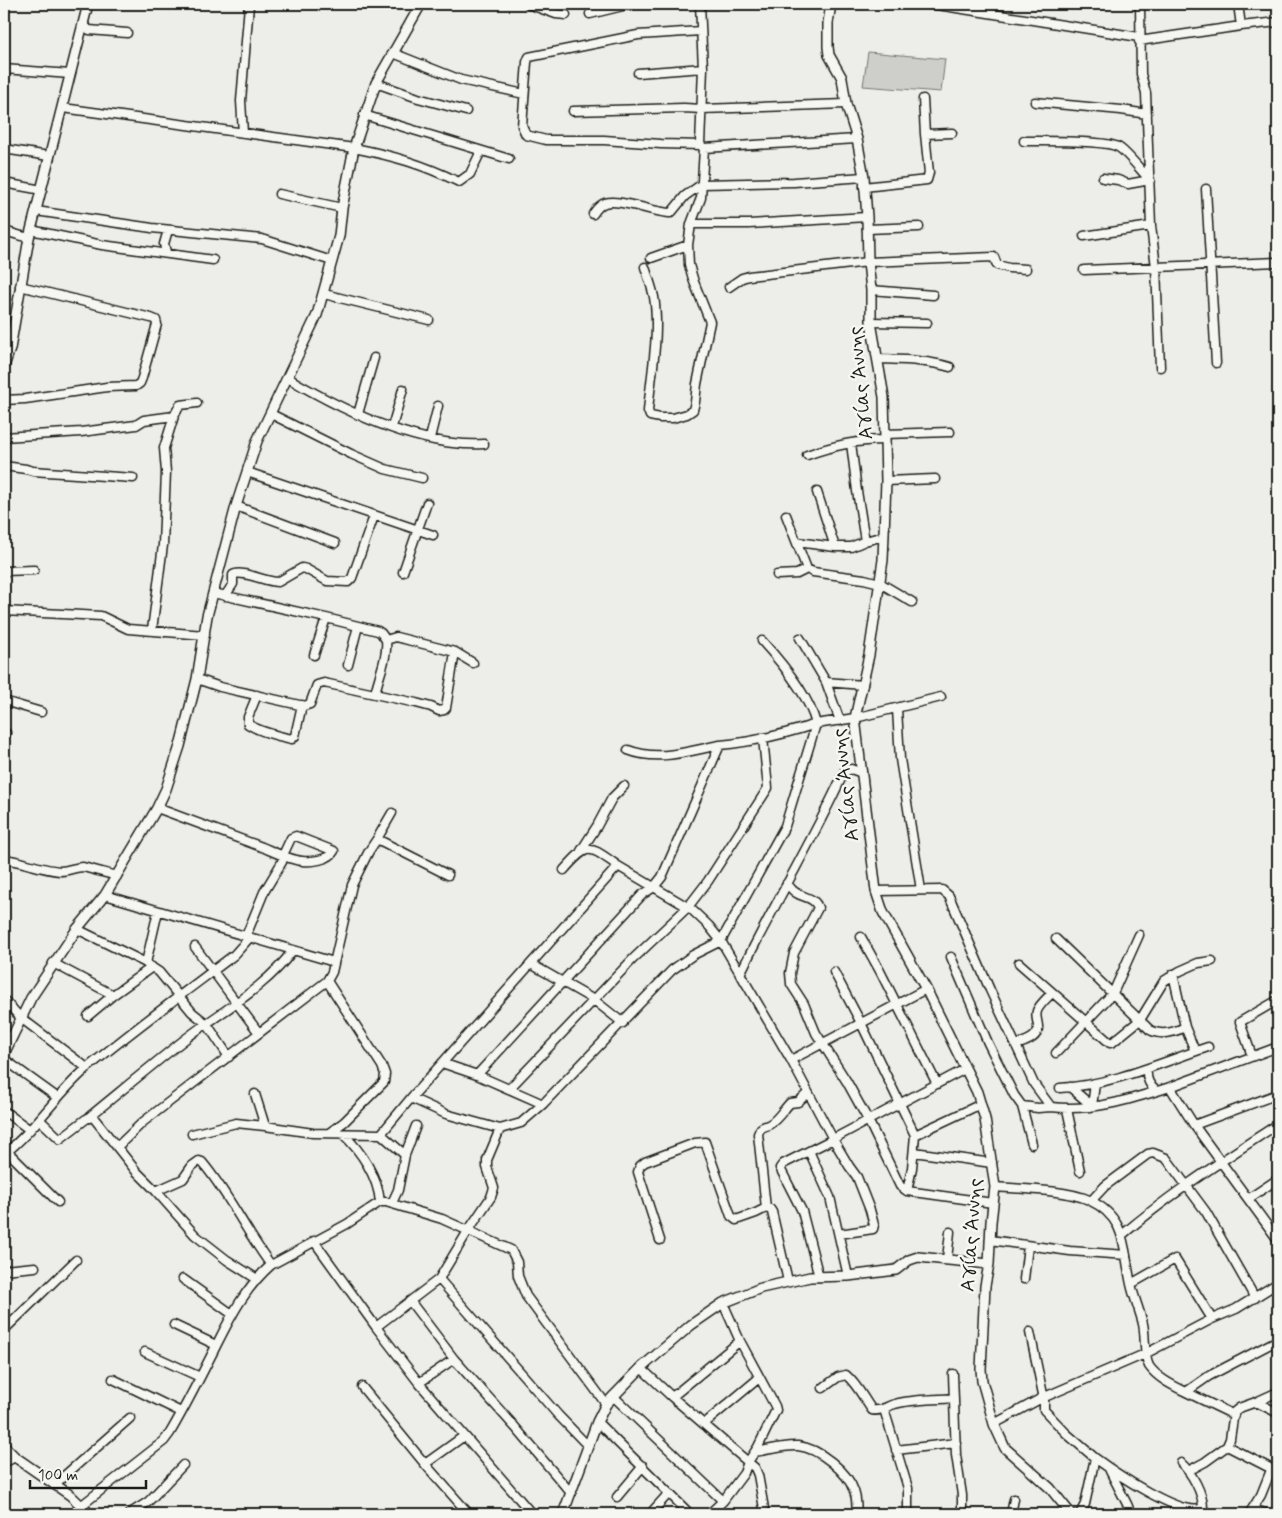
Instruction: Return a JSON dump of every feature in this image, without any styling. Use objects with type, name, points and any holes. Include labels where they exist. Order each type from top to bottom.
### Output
[{"type":"street","points":[[4,366],[30,234],[88,4]]},
{"type":"street","points":[[4,1054],[8,1036],[21,1018],[53,963],[77,929],[105,895],[117,876],[157,808],[174,770],[197,679],[207,616],[236,506],[258,441],[317,315],[324,294],[339,236],[342,208],[354,148],[364,115],[376,83],[421,4]]},
{"type":"street","points":[[528,4],[556,14],[566,15]]},
{"type":"street","points":[[590,14],[631,4]]},
{"type":"street","points":[[645,267],[654,297],[655,314],[648,411],[650,416],[673,418],[687,414],[692,410],[710,322],[689,265],[688,245],[691,224],[701,198],[702,184],[700,4]]},
{"type":"street","name":"Αγίας Άννης","points":[[831,4],[829,56],[842,78],[846,104],[857,139],[864,177],[871,290],[871,322],[879,359],[884,397],[886,481],[880,583],[870,655],[855,718],[876,891],[883,912],[926,989],[981,1104],[995,1187],[989,1264],[985,1286],[981,1369],[982,1381],[994,1424],[1005,1448],[1050,1488],[1071,1514]]},
{"type":"street","points":[[931,4],[1139,39],[1278,22]]},
{"type":"street","points":[[983,12],[985,4]]},
{"type":"street","points":[[1140,4],[1139,39],[1141,74],[1146,93],[1151,226],[1156,268],[1160,367]]},
{"type":"street","points":[[1238,4],[1241,26]]},
{"type":"street","points":[[243,132],[241,101],[249,5]]},
{"type":"street","points":[[83,24],[89,30],[127,33]]},
{"type":"street","points":[[700,31],[631,36],[529,57],[522,126],[526,135],[546,140],[604,140],[702,146],[857,139]]},
{"type":"street","points":[[393,53],[461,80],[524,94]]},
{"type":"street","points":[[638,73],[702,68]]},
{"type":"street","points":[[4,69],[70,74]]},
{"type":"street","points":[[376,83],[418,98],[466,110]]},
{"type":"street","points":[[864,188],[927,180],[929,173],[923,99]]},
{"type":"street","points":[[1035,102],[1147,114]]},
{"type":"street","points":[[573,111],[846,104]]},
{"type":"street","points":[[63,108],[354,148],[400,158],[427,167],[459,182],[470,174],[481,151]]},
{"type":"street","points":[[364,115],[509,159]]},
{"type":"street","points":[[925,134],[952,133]]},
{"type":"street","points":[[1024,141],[1113,145],[1122,150],[1150,180]]},
{"type":"street","points":[[4,149],[49,156]]},
{"type":"street","points":[[593,214],[602,204],[609,201],[624,203],[655,212],[671,213],[685,196],[702,184],[794,182],[864,177]]},
{"type":"street","points":[[1103,178],[1118,180],[1128,184],[1150,180]]},
{"type":"street","points":[[4,183],[42,190]]},
{"type":"street","points":[[1206,189],[1216,363]]},
{"type":"street","points":[[278,194],[342,208]]},
{"type":"street","points":[[36,211],[168,230],[262,239],[332,261]]},
{"type":"street","points":[[691,224],[749,224],[867,217]]},
{"type":"street","points":[[1084,236],[1151,226]]},
{"type":"street","points":[[867,229],[919,227]]},
{"type":"street","points":[[166,252],[164,244],[168,230]]},
{"type":"street","points":[[4,231],[213,260]]},
{"type":"street","points":[[651,258],[688,245]]},
{"type":"street","points":[[729,287],[748,276],[868,262],[994,257],[997,265],[1026,269]]},
{"type":"street","points":[[1084,270],[1278,262]]},
{"type":"street","points":[[4,400],[25,399],[99,388],[136,386],[142,378],[157,324],[156,320],[151,318],[20,286]]},
{"type":"street","points":[[871,290],[933,295]]},
{"type":"street","points":[[324,294],[429,320]]},
{"type":"street","points":[[871,322],[927,323]]},
{"type":"street","points":[[358,414],[374,358]]},
{"type":"street","points":[[879,359],[911,360],[937,363],[950,367]]},
{"type":"street","points":[[288,378],[320,397],[392,427],[430,438],[465,445],[484,444]]},
{"type":"street","points":[[392,427],[403,389]]},
{"type":"street","points":[[152,630],[163,545],[166,472],[164,448],[174,416],[180,405],[197,403]]},
{"type":"street","points":[[430,438],[438,406]]},
{"type":"street","points":[[271,414],[384,469],[422,478]]},
{"type":"street","points":[[4,437],[81,432],[136,425],[144,420],[174,416]]},
{"type":"street","points":[[806,455],[827,447],[884,437],[950,432]]},
{"type":"street","points":[[851,443],[865,541]]},
{"type":"street","points":[[4,466],[33,471],[133,478]]},
{"type":"street","points":[[247,472],[434,535]]},
{"type":"street","points":[[886,481],[936,479]]},
{"type":"street","points":[[817,492],[835,547]]},
{"type":"street","points":[[403,572],[427,503]]},
{"type":"street","points":[[236,506],[335,542]]},
{"type":"street","points":[[786,515],[807,569],[813,572],[880,583],[912,602]]},
{"type":"street","points":[[225,596],[232,584],[233,574],[240,572],[247,576],[278,582],[302,568],[327,580],[340,583],[348,582],[352,578],[374,516]]},
{"type":"street","points":[[797,542],[851,547],[884,536]]},
{"type":"street","points":[[777,575],[797,574],[807,569]]},
{"type":"street","points":[[4,571],[34,570]]},
{"type":"street","points":[[213,593],[378,631],[386,640],[386,652],[377,681],[376,694]]},
{"type":"street","points":[[4,611],[101,616],[128,628],[205,635]]},
{"type":"street","points":[[314,655],[326,618]]},
{"type":"street","points":[[348,665],[358,626]]},
{"type":"street","points":[[386,640],[396,637],[455,652],[473,663]]},
{"type":"street","points":[[800,638],[826,682],[840,721]]},
{"type":"street","points":[[411,1098],[446,1114],[500,1129],[521,1123],[623,1023],[672,970],[693,955],[721,940],[785,826],[816,724],[813,713],[803,695],[774,654],[762,641]]},
{"type":"street","points":[[197,679],[220,687],[302,705],[310,704],[318,685],[324,683],[444,710],[446,708],[455,652]]},
{"type":"street","points":[[826,682],[863,685]]},
{"type":"street","points":[[258,695],[248,717],[248,724],[253,728],[285,738],[292,739],[295,736],[302,705]]},
{"type":"street","points":[[628,750],[640,755],[657,757],[763,738],[816,724],[855,718],[941,697]]},
{"type":"street","points":[[4,701],[41,712]]},
{"type":"street","points":[[896,709],[900,759],[921,890]]},
{"type":"street","points":[[509,1089],[633,959],[688,907],[708,881],[768,788],[763,738]]},
{"type":"street","points":[[477,1075],[642,895],[662,878],[720,745]]},
{"type":"street","points":[[740,974],[844,772],[851,769],[862,774]]},
{"type":"street","points":[[564,870],[581,851],[612,798],[624,786]]},
{"type":"street","points":[[58,1202],[5,1152],[40,1120],[58,1098],[88,1068],[234,955],[248,937],[264,892],[282,862],[283,855],[291,838],[296,836],[334,851],[330,857],[302,861],[283,855],[157,808]]},
{"type":"street","points":[[116,1146],[143,1122],[327,981],[332,972],[352,885],[369,851],[392,813]]},
{"type":"street","points":[[377,839],[448,875]]},
{"type":"street","points":[[581,851],[592,850],[688,907],[702,917],[721,940],[791,1060],[833,1139],[857,1177],[874,1225],[873,1228],[839,1234]]},
{"type":"street","points":[[4,859],[21,861],[58,871],[83,867],[117,876]]},
{"type":"street","points":[[381,1134],[618,866]]},
{"type":"street","points":[[787,883],[794,892],[813,900],[818,906],[805,935],[794,953],[790,973],[791,984],[804,1004],[816,1033],[868,1120],[900,1186],[907,1191],[993,1203]]},
{"type":"street","points":[[876,891],[942,890],[949,896],[1034,1084],[1051,1107]]},
{"type":"street","points":[[105,895],[334,962]]},
{"type":"street","points":[[88,1016],[149,965],[158,911]]},
{"type":"street","points":[[77,929],[149,965],[159,972],[192,1012],[206,1024],[229,1057]]},
{"type":"street","points":[[1056,1053],[1113,993],[1140,936]]},
{"type":"street","points":[[861,937],[937,1084]]},
{"type":"street","points":[[1056,939],[1150,1030],[1165,1034],[1185,1027]]},
{"type":"street","points":[[196,947],[259,1033]]},
{"type":"street","points":[[40,1120],[60,1140],[185,1039],[275,973],[293,950]]},
{"type":"street","points":[[951,957],[988,1043],[1014,1095],[1022,1106],[1032,1144]]},
{"type":"street","points":[[1019,963],[1110,1042],[1113,1042],[1140,1020],[1158,987],[1164,980],[1198,963],[1212,961]]},
{"type":"street","points":[[53,963],[113,995]]},
{"type":"street","points":[[530,964],[594,1000],[623,1023]]},
{"type":"street","points":[[834,972],[915,1135],[907,1191]]},
{"type":"street","points":[[1173,974],[1185,1027],[1195,1051]]},
{"type":"street","points":[[327,981],[375,1053],[385,1074],[384,1082],[344,1122],[329,1133]]},
{"type":"street","points":[[791,1060],[926,989]]},
{"type":"street","points":[[1016,1045],[1031,1039],[1038,1032],[1037,1009],[1052,993]]},
{"type":"street","points":[[4,1000],[21,1018],[88,1068]]},
{"type":"street","points":[[1252,1056],[1240,1022],[1278,1000]]},
{"type":"street","points":[[1060,1088],[1095,1084],[1147,1069],[1208,1047]]},
{"type":"street","points":[[1022,1106],[1067,1109],[1121,1102],[1170,1087],[1278,1047]]},
{"type":"street","points":[[4,1059],[58,1098]]},
{"type":"street","points":[[442,1063],[477,1075],[542,1104]]},
{"type":"street","points":[[819,1277],[802,1211],[780,1168],[783,1164],[965,1069]]},
{"type":"street","points":[[1147,1069],[1148,1082],[1156,1091]]},
{"type":"street","points":[[1092,1106],[1095,1084]]},
{"type":"street","points":[[1070,1087],[1092,1106]]},
{"type":"street","points":[[1170,1087],[1194,1125],[1278,1240]]},
{"type":"street","points":[[766,1208],[758,1134],[760,1128],[772,1124],[790,1103],[798,1102],[808,1093]]},
{"type":"street","points":[[255,1094],[265,1126]]},
{"type":"street","points":[[1194,1125],[1278,1094]]},
{"type":"street","points":[[915,1135],[981,1104]]},
{"type":"street","points":[[1067,1109],[1080,1171]]},
{"type":"street","points":[[4,1111],[30,1130]]},
{"type":"street","points":[[89,1117],[93,1117],[136,1171],[195,1235],[227,1260],[257,1279]]},
{"type":"street","points":[[192,1134],[236,1123],[313,1133],[381,1134],[405,1155]]},
{"type":"street","points":[[1122,1235],[1220,1161],[1278,1124]]},
{"type":"street","points":[[392,1203],[398,1190],[405,1155],[416,1126]]},
{"type":"street","points":[[376,1327],[439,1280],[493,1193],[494,1188],[487,1167],[487,1160],[500,1129]]},
{"type":"street","points":[[343,1134],[351,1141],[366,1163],[377,1185],[380,1202]]},
{"type":"street","points":[[660,1240],[638,1172],[640,1166],[645,1162],[694,1143],[705,1142],[733,1218],[736,1220],[770,1208],[788,1281]]},
{"type":"street","points":[[809,1151],[830,1198],[848,1276]]},
{"type":"street","points":[[914,1152],[992,1163]]},
{"type":"street","points":[[1091,1201],[1116,1178],[1148,1154],[1153,1153],[1166,1158],[1216,1226],[1255,1298]]},
{"type":"street","points":[[156,1191],[183,1179],[192,1166],[199,1161],[202,1162],[215,1177],[271,1265]]},
{"type":"street","points":[[1248,1199],[1278,1179]]},
{"type":"street","points":[[995,1187],[1068,1194],[1091,1201],[1113,1216],[1122,1235],[1131,1284],[1143,1324],[1148,1363],[1151,1368],[1186,1392],[1234,1415]]},
{"type":"street","points":[[82,1505],[164,1441],[200,1377],[232,1314],[244,1294],[257,1279],[271,1265],[347,1224],[380,1202],[392,1203],[442,1219],[511,1250],[517,1262],[518,1276],[526,1296],[606,1404]]},
{"type":"street","points":[[947,1259],[950,1232]]},
{"type":"street","points":[[990,1240],[1028,1246],[1126,1254]]},
{"type":"street","points":[[314,1241],[419,1383],[532,1514]]},
{"type":"street","points":[[1024,1279],[1028,1246]]},
{"type":"street","points":[[563,1514],[597,1422],[606,1404],[641,1368],[691,1325],[723,1303],[738,1296],[788,1281],[896,1270],[908,1260],[918,1257],[989,1264]]},
{"type":"street","points":[[1131,1284],[1175,1259],[1212,1319]]},
{"type":"street","points":[[4,1330],[76,1260]]},
{"type":"street","points":[[4,1270],[35,1267]]},
{"type":"street","points":[[183,1279],[232,1314]]},
{"type":"street","points":[[439,1280],[541,1396],[588,1446]]},
{"type":"street","points":[[994,1424],[1044,1398],[1146,1353],[1212,1319],[1236,1309],[1278,1283]]},
{"type":"street","points":[[410,1301],[454,1359],[516,1427],[571,1493]]},
{"type":"street","points":[[709,1514],[723,1501],[744,1474],[748,1462],[776,1410],[740,1341],[723,1303]]},
{"type":"street","points":[[174,1325],[216,1345]]},
{"type":"street","points":[[1030,1332],[1044,1398],[1044,1410],[1067,1434],[1095,1458],[1130,1483],[1160,1499],[1202,1512],[1203,1501],[1190,1470],[1181,1463]]},
{"type":"street","points":[[1186,1392],[1208,1376],[1278,1340]]},
{"type":"street","points":[[672,1397],[740,1341]]},
{"type":"street","points":[[145,1352],[200,1377]]},
{"type":"street","points":[[419,1383],[454,1359]]},
{"type":"street","points":[[641,1368],[755,1468],[765,1514]]},
{"type":"street","points":[[953,1374],[958,1476],[962,1495],[962,1514]]},
{"type":"street","points":[[823,1388],[838,1377],[846,1375],[852,1380],[872,1410],[879,1412],[893,1404],[954,1398]]},
{"type":"street","points":[[704,1424],[759,1378]]},
{"type":"street","points":[[113,1379],[181,1412]]},
{"type":"street","points":[[362,1387],[469,1514]]},
{"type":"street","points":[[1190,1470],[1227,1446],[1230,1439],[1234,1412],[1239,1408],[1278,1392]]},
{"type":"street","points":[[613,1396],[723,1501]]},
{"type":"street","points":[[1256,1402],[1278,1413]]},
{"type":"street","points":[[884,1409],[908,1488],[908,1514]]},
{"type":"street","points":[[54,1485],[130,1418]]},
{"type":"street","points":[[597,1422],[690,1514]]},
{"type":"street","points":[[425,1464],[464,1436]]},
{"type":"street","points":[[896,1450],[956,1443]]},
{"type":"street","points":[[4,1446],[15,1457],[70,1495],[90,1514]]},
{"type":"street","points":[[755,1452],[798,1446],[812,1450],[826,1458],[846,1477],[854,1490],[857,1504],[856,1514]]},
{"type":"street","points":[[1227,1446],[1270,1468],[1271,1470],[1261,1495],[1251,1512],[1267,1514]]},
{"type":"street","points":[[4,1463],[15,1457]]},
{"type":"street","points":[[1080,1514],[1085,1504],[1095,1458]]},
{"type":"street","points":[[129,1514],[148,1502],[183,1465]]},
{"type":"street","points":[[617,1497],[643,1466]]},
{"type":"street","points":[[1109,1469],[1131,1514]]},
{"type":"street","points":[[650,1514],[670,1493]]},
{"type":"street","points":[[1011,1514],[1014,1499]]},
{"type":"shaded area","points":[[868,52],[945,59],[941,92],[863,86]]}]
